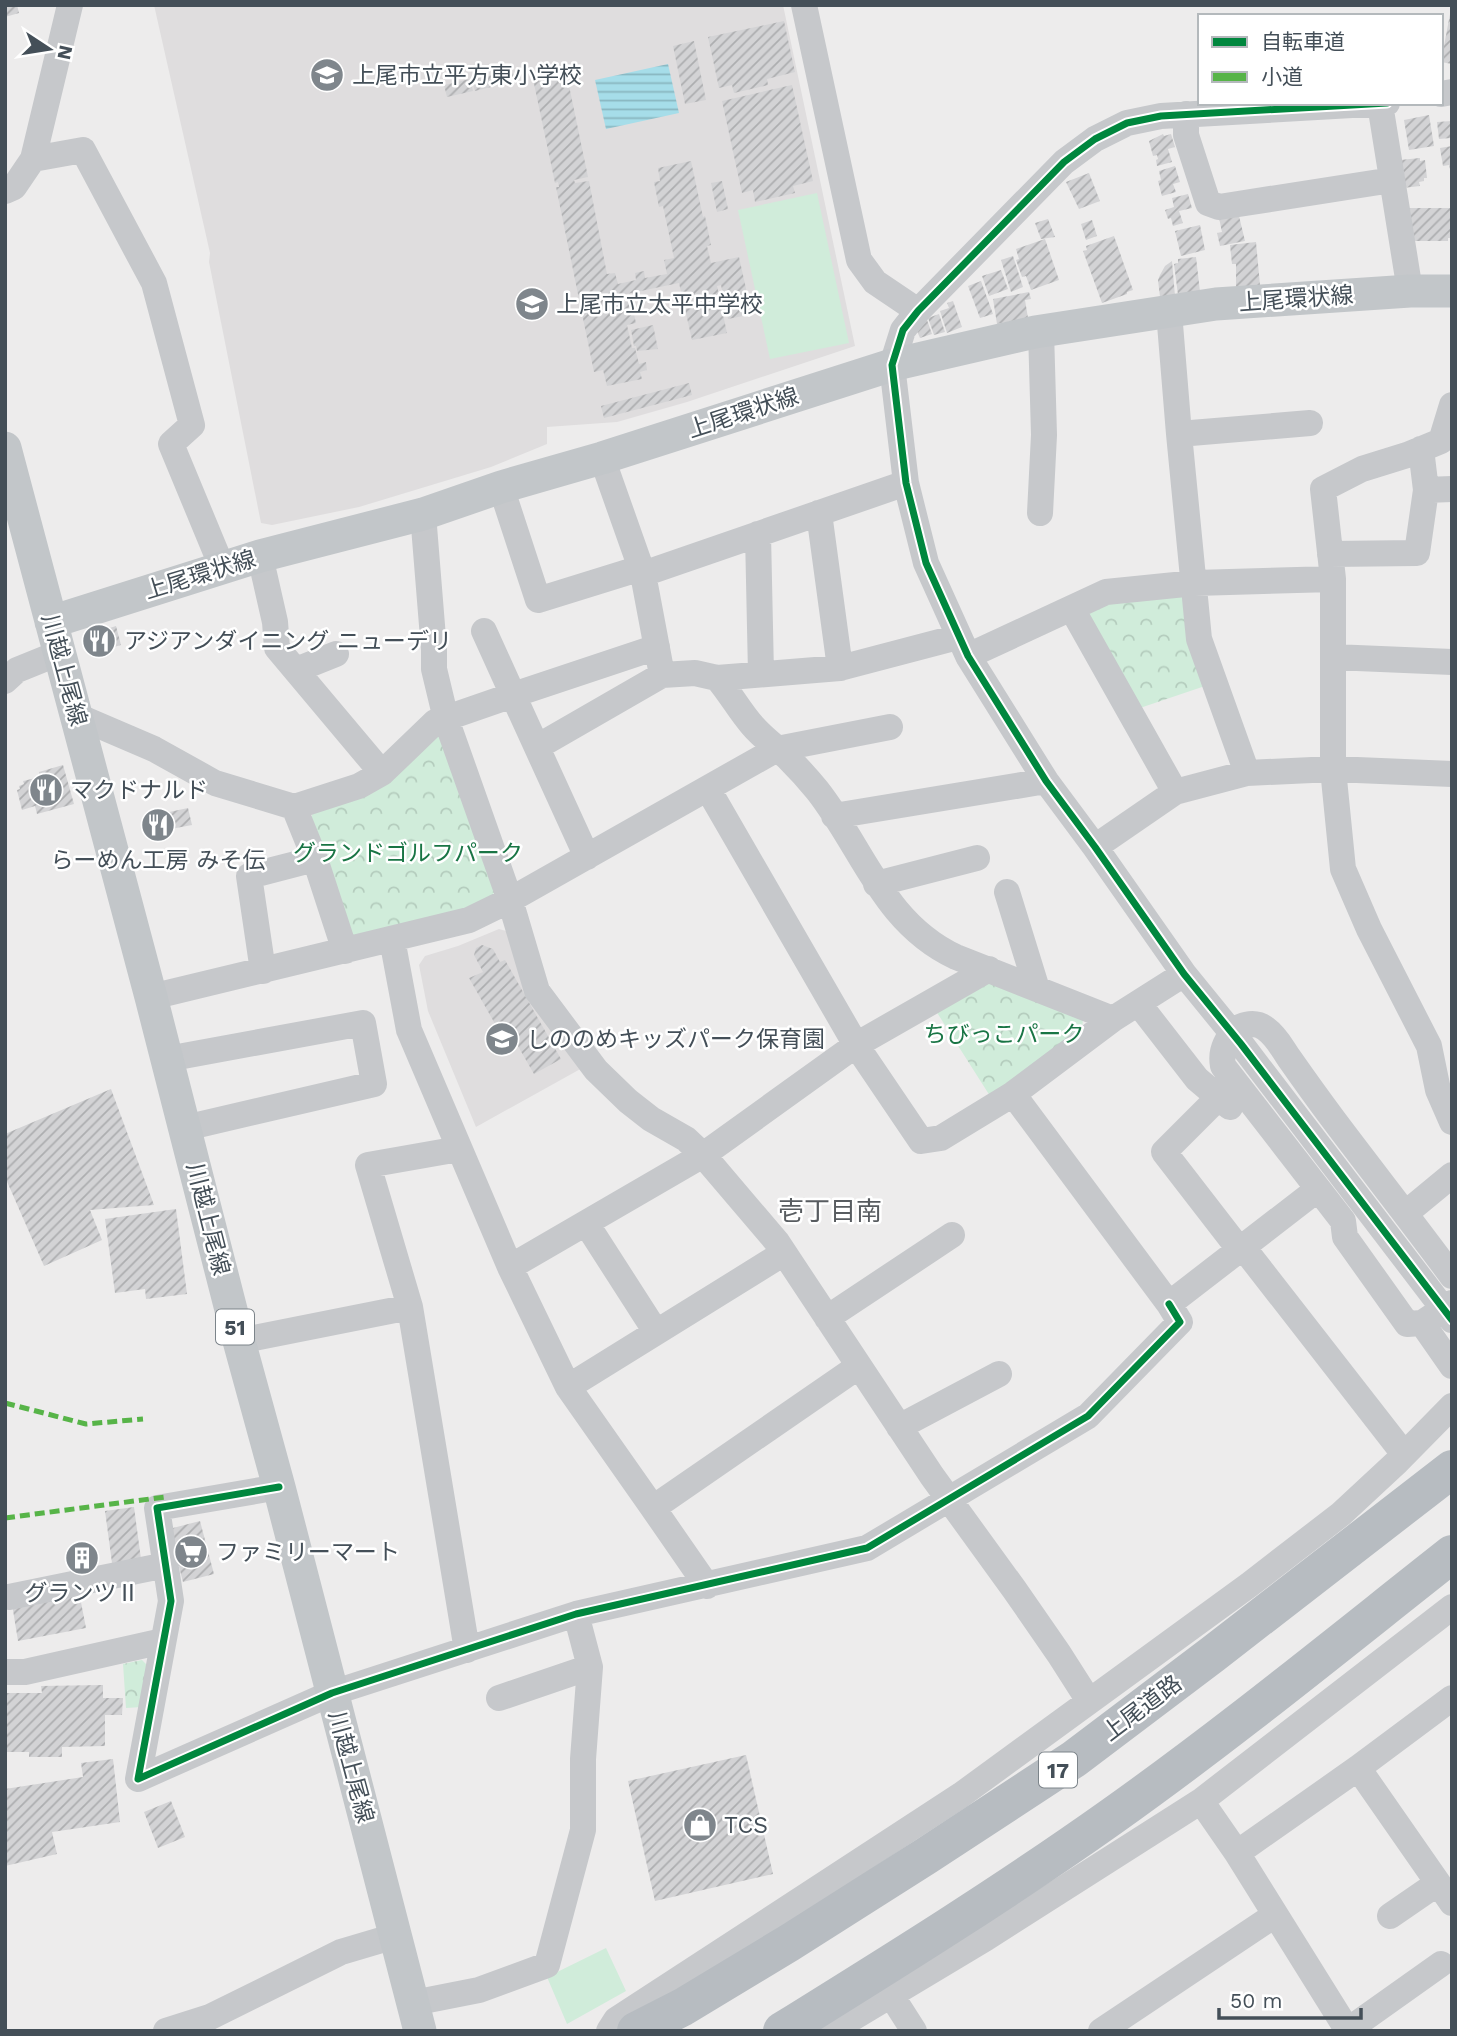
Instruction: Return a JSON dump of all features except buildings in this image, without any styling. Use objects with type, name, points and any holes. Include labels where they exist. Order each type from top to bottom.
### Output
[{"type":"highway","name":"上尾道路","points":[[636,2031],[683,2007],[789,1942],[1074,1759],[1452,1469]]},
{"type":"highway","points":[[782,2031],[963,1918],[1112,1816],[1255,1709],[1452,1554]]},
{"type":"main road","name":"上尾環状線","points":[[55,637],[222,567],[423,514],[500,487],[602,458],[892,365],[1041,331],[1216,304],[1410,292],[1452,292]]},
{"type":"main road","name":"川越上尾線","points":[[7,464],[77,716],[416,2017]]},
{"type":"street","points":[[5,191],[14,187],[33,159],[70,5]]},
{"type":"street","points":[[804,5],[859,260],[875,282],[918,311]]},
{"type":"street","points":[[1363,105],[1186,114],[1127,123],[1084,147],[1064,162],[918,311],[903,330],[892,365],[906,483],[926,564],[963,647],[1046,781],[1096,847],[1184,974],[1452,1320]]},
{"type":"street","points":[[1383,105],[1410,292]]},
{"type":"street","points":[[1186,114],[1186,135],[1208,203],[1219,207],[1392,180]]},
{"type":"street","points":[[33,159],[83,150],[154,283],[192,425],[171,444],[222,567]]},
{"type":"street","points":[[1169,312],[1199,639],[1247,773]]},
{"type":"street","points":[[1040,513],[1044,435],[1041,331]]},
{"type":"street","points":[[1452,405],[1441,441],[1362,469],[1323,489],[1331,566],[1334,769],[1343,869],[1369,929],[1429,1046],[1445,1086],[1452,1122]]},
{"type":"street","points":[[1179,434],[1310,423]]},
{"type":"street","points":[[537,747],[662,675],[695,673],[718,677],[840,668],[963,647],[1072,609],[1106,592],[1331,566],[1417,553],[1439,489],[1421,449]]},
{"type":"street","points":[[602,458],[642,571],[662,675]]},
{"type":"street","points":[[500,487],[538,600],[642,571],[906,483]]},
{"type":"street","points":[[819,513],[840,668]]},
{"type":"street","points":[[423,514],[435,650],[434,669],[446,719],[510,900],[537,991],[596,1070],[651,1119],[686,1139],[784,1253],[899,1427],[1014,1589],[1089,1702]]},
{"type":"street","points":[[758,534],[761,674]]},
{"type":"street","points":[[260,556],[275,622],[277,648],[383,773]]},
{"type":"street","points":[[1072,609],[1175,792]]},
{"type":"street","points":[[484,631],[587,857]]},
{"type":"street","points":[[5,681],[55,637]]},
{"type":"street","points":[[77,716],[154,749],[215,783],[294,807],[359,786],[383,773],[435,722],[657,647]]},
{"type":"street","points":[[296,670],[335,654]]},
{"type":"street","points":[[1333,657],[1452,662]]},
{"type":"street","points":[[718,677],[753,727],[788,758],[817,790],[876,884],[911,926],[944,951],[1113,1019]]},
{"type":"street","points":[[151,997],[469,920],[510,900],[777,749],[890,727]]},
{"type":"street","points":[[1096,847],[1175,792],[1247,773],[1334,769],[1452,774]]},
{"type":"street","points":[[834,816],[1046,781]]},
{"type":"street","points":[[708,789],[856,1045],[921,1141],[941,1138],[1013,1094],[1113,1019],[1184,974]]},
{"type":"street","points":[[294,807],[315,859],[345,951]]},
{"type":"street","points":[[876,884],[977,858]]},
{"type":"street","points":[[263,971],[248,876],[315,859]]},
{"type":"street","points":[[1007,892],[1038,989]]},
{"type":"street","points":[[392,939],[409,1030],[510,1267],[568,1387],[707,1586]]},
{"type":"street","points":[[510,1267],[703,1156],[856,1045],[989,970]]},
{"type":"street","points":[[1138,1003],[1197,1079],[1301,1167]]},
{"type":"street","points":[[167,1059],[363,1023],[374,1084],[185,1128]]},
{"type":"street","points":[[1452,1276],[1332,1118],[1278,1040],[1265,1027],[1256,1024],[1243,1025],[1231,1033],[1221,1057],[1223,1066],[1343,1221],[1345,1237],[1407,1324],[1422,1323],[1452,1303]]},
{"type":"street","points":[[279,1487],[156,1508],[171,1601],[138,1779],[332,1693],[576,1614],[867,1548],[1088,1416],[1180,1322],[1013,1094]]},
{"type":"street","points":[[1218,1098],[1164,1152],[1240,1249],[1249,1255],[1404,1454]]},
{"type":"street","points":[[459,1149],[368,1164],[410,1307],[467,1650]]},
{"type":"street","points":[[1406,1213],[1452,1175]]},
{"type":"street","points":[[1169,1304],[1318,1189]]},
{"type":"street","points":[[586,1223],[656,1332]]},
{"type":"street","points":[[827,1318],[952,1235]]},
{"type":"street","points":[[568,1387],[784,1253]]},
{"type":"street","points":[[239,1340],[410,1307]]},
{"type":"street","points":[[1422,1323],[1452,1366]]},
{"type":"street","points":[[653,1508],[859,1366]]},
{"type":"street","points":[[899,1427],[999,1374]]},
{"type":"street","points":[[609,2031],[616,2020],[961,1794],[1249,1585],[1341,1514],[1452,1406]]},
{"type":"street","points":[[9,1597],[166,1565]]},
{"type":"street","points":[[831,2031],[986,1938],[1201,1801],[1452,1607]]},
{"type":"street","points":[[416,2017],[547,1965],[583,1830],[583,1759],[590,1667],[576,1614]]},
{"type":"street","points":[[5,1672],[24,1672],[163,1641]]},
{"type":"street","points":[[499,1698],[590,1667]]},
{"type":"street","points":[[1237,1853],[1452,1698]]},
{"type":"street","points":[[1357,1768],[1445,1893],[1390,1916]]},
{"type":"street","points":[[1201,1801],[1237,1853],[1348,2031],[1448,1967]]},
{"type":"street","points":[[1101,2031],[1275,1915]]},
{"type":"street","points":[[166,2031],[210,2017],[341,1952],[395,1936]]},
{"type":"street","points":[[891,1995],[914,2031]]},
{"type":"shaded area","name":"上尾市立太平中学校","points":[[154,5],[783,5],[855,346],[687,402],[617,422],[547,427],[547,444],[491,467],[359,507],[272,525],[261,523],[209,262],[210,253]]},
{"type":"shaded area","name":"しののめキッズパーク保育園","points":[[499,929],[506,931],[584,1067],[476,1127],[428,1011],[419,965],[425,956]]},
{"type":"green space","points":[[817,193],[849,343],[770,359],[738,210]]},
{"type":"green space","points":[[1181,592],[1205,686],[1140,708],[1087,615],[1112,597]]},
{"type":"green space","name":"グランドゴルフパーク","points":[[438,731],[495,890],[491,899],[431,923],[350,937],[312,820],[312,808]]},
{"type":"green space","name":"ちびっこパーク","points":[[985,979],[1083,1019],[1082,1029],[990,1096],[936,1011]]},
{"type":"green space","points":[[142,1660],[148,1666],[142,1707],[126,1708],[123,1664]]},
{"type":"green space","points":[[606,1948],[626,1991],[567,2024],[547,1977]]},
{"type":"water","points":[[668,64],[679,113],[606,129],[595,80]]},
{"type":"marked path","points":[[5,1403],[86,1424],[143,1419]]},
{"type":"marked path","points":[[5,1518],[165,1497]]},
{"type":"cycle path","points":[[1352,105],[1161,116],[1127,123],[1095,139],[1064,162],[918,311],[903,330],[892,365],[906,483],[926,563],[968,656],[1046,781],[1184,974],[1241,1044],[1452,1320]]},
{"type":"cycle path","points":[[279,1487],[157,1508],[171,1601],[138,1779],[332,1693],[576,1614],[867,1548],[1088,1416],[1180,1322],[1169,1304]]},
{"type":"place","name":"上尾市立平方東小学校","points":[[327,75]]},
{"type":"place","name":"上尾市立太平中学校","points":[[532,304]]},
{"type":"place","name":"アジアンダイニング ニューデリ","points":[[99,641]]},
{"type":"place","name":"マクドナルド","points":[[46,790]]},
{"type":"place","name":"らーめん工房 みそ伝","points":[[158,825]]},
{"type":"place","name":"しののめキッズパーク保育園","points":[[502,1039]]},
{"type":"place","name":"ファミリーマート","points":[[191,1552]]},
{"type":"place","name":"グランツⅡ","points":[[82,1558]]},
{"type":"place","name":"TCS","points":[[700,1825]]},
{"type":"district","name":"壱丁目南","points":[[830,1211]]}]
